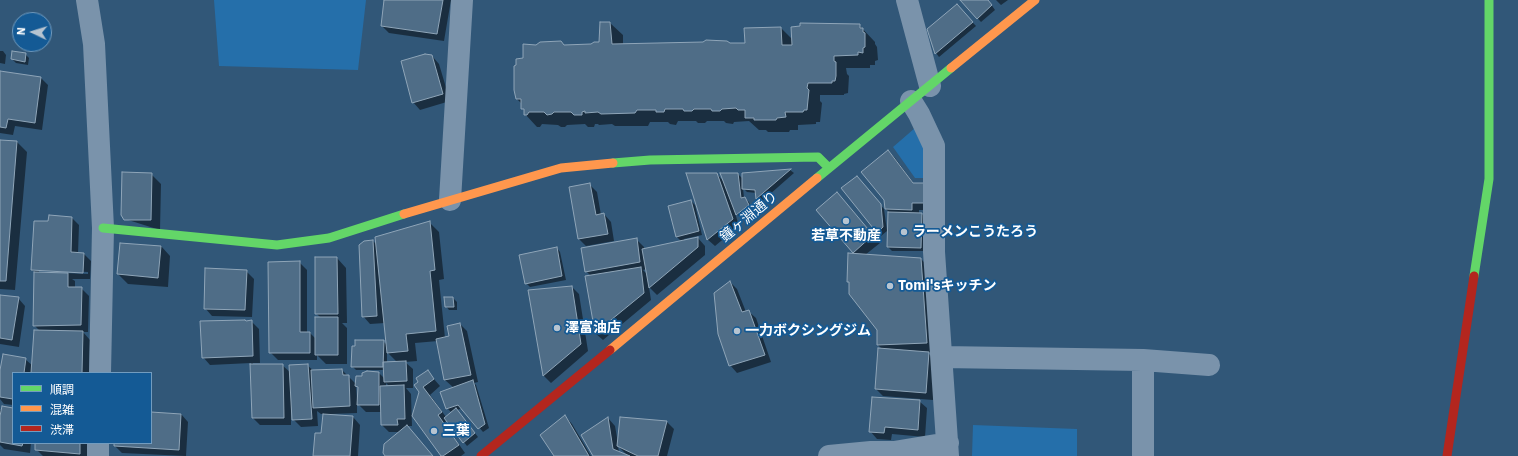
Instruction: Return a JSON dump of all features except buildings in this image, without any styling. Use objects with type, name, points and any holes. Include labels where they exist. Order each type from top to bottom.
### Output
[{"type":"street","points":[[87,0],[94,44],[103,228],[100,372]]},
{"type":"street","points":[[450,200],[462,0]]},
{"type":"street","points":[[906,0],[930,86]]},
{"type":"street","name":"鐘ヶ淵通り","points":[[481,456],[829,168],[1036,0]]},
{"type":"street","points":[[1446,456],[1489,179],[1489,0]]},
{"type":"street","points":[[829,456],[871,452],[894,454],[948,449],[934,252],[934,146],[919,114],[911,101]]},
{"type":"street","points":[[103,228],[277,245],[329,238],[450,200],[561,168],[650,160],[818,157],[829,168]]},
{"type":"street","points":[[942,357],[1143,360],[1208,365]]},
{"type":"street","points":[[1143,360],[1143,456]]},
{"type":"street","points":[[98,444],[98,456]]},
{"type":"shaded area","points":[[214,0],[366,0],[358,70],[219,66]]},
{"type":"shaded area","points":[[915,128],[925,148],[925,178],[915,178],[893,147]]},
{"type":"shaded area","points":[[973,425],[1077,429],[1077,456],[972,456]]},
{"type":"traffic: fast","points":[[1474,276],[1489,179],[1489,0]]},
{"type":"traffic: fast","points":[[817,178],[951,68]]},
{"type":"traffic: fast","points":[[613,163],[650,160],[818,157],[829,168]]},
{"type":"traffic: fast","points":[[103,228],[277,245],[329,238],[404,214]]},
{"type":"traffic: slow","points":[[951,68],[1035,0]]},
{"type":"traffic: slow","points":[[404,214],[561,168],[613,163]]},
{"type":"traffic: slow","points":[[610,350],[817,178]]},
{"type":"traffic: jam","points":[[1447,456],[1474,276]]},
{"type":"traffic: jam","points":[[481,456],[610,350]]},
{"type":"place","name":"若草不動産","points":[[846,221]]},
{"type":"place","name":"ラーメンこうたろう","points":[[904,232]]},
{"type":"place","name":"Tomi'sキッチン","points":[[890,286]]},
{"type":"place","name":"澤富油店","points":[[557,328]]},
{"type":"place","name":"一力ボクシングジム","points":[[737,331]]},
{"type":"place","name":"三葉","points":[[434,431]]}]
